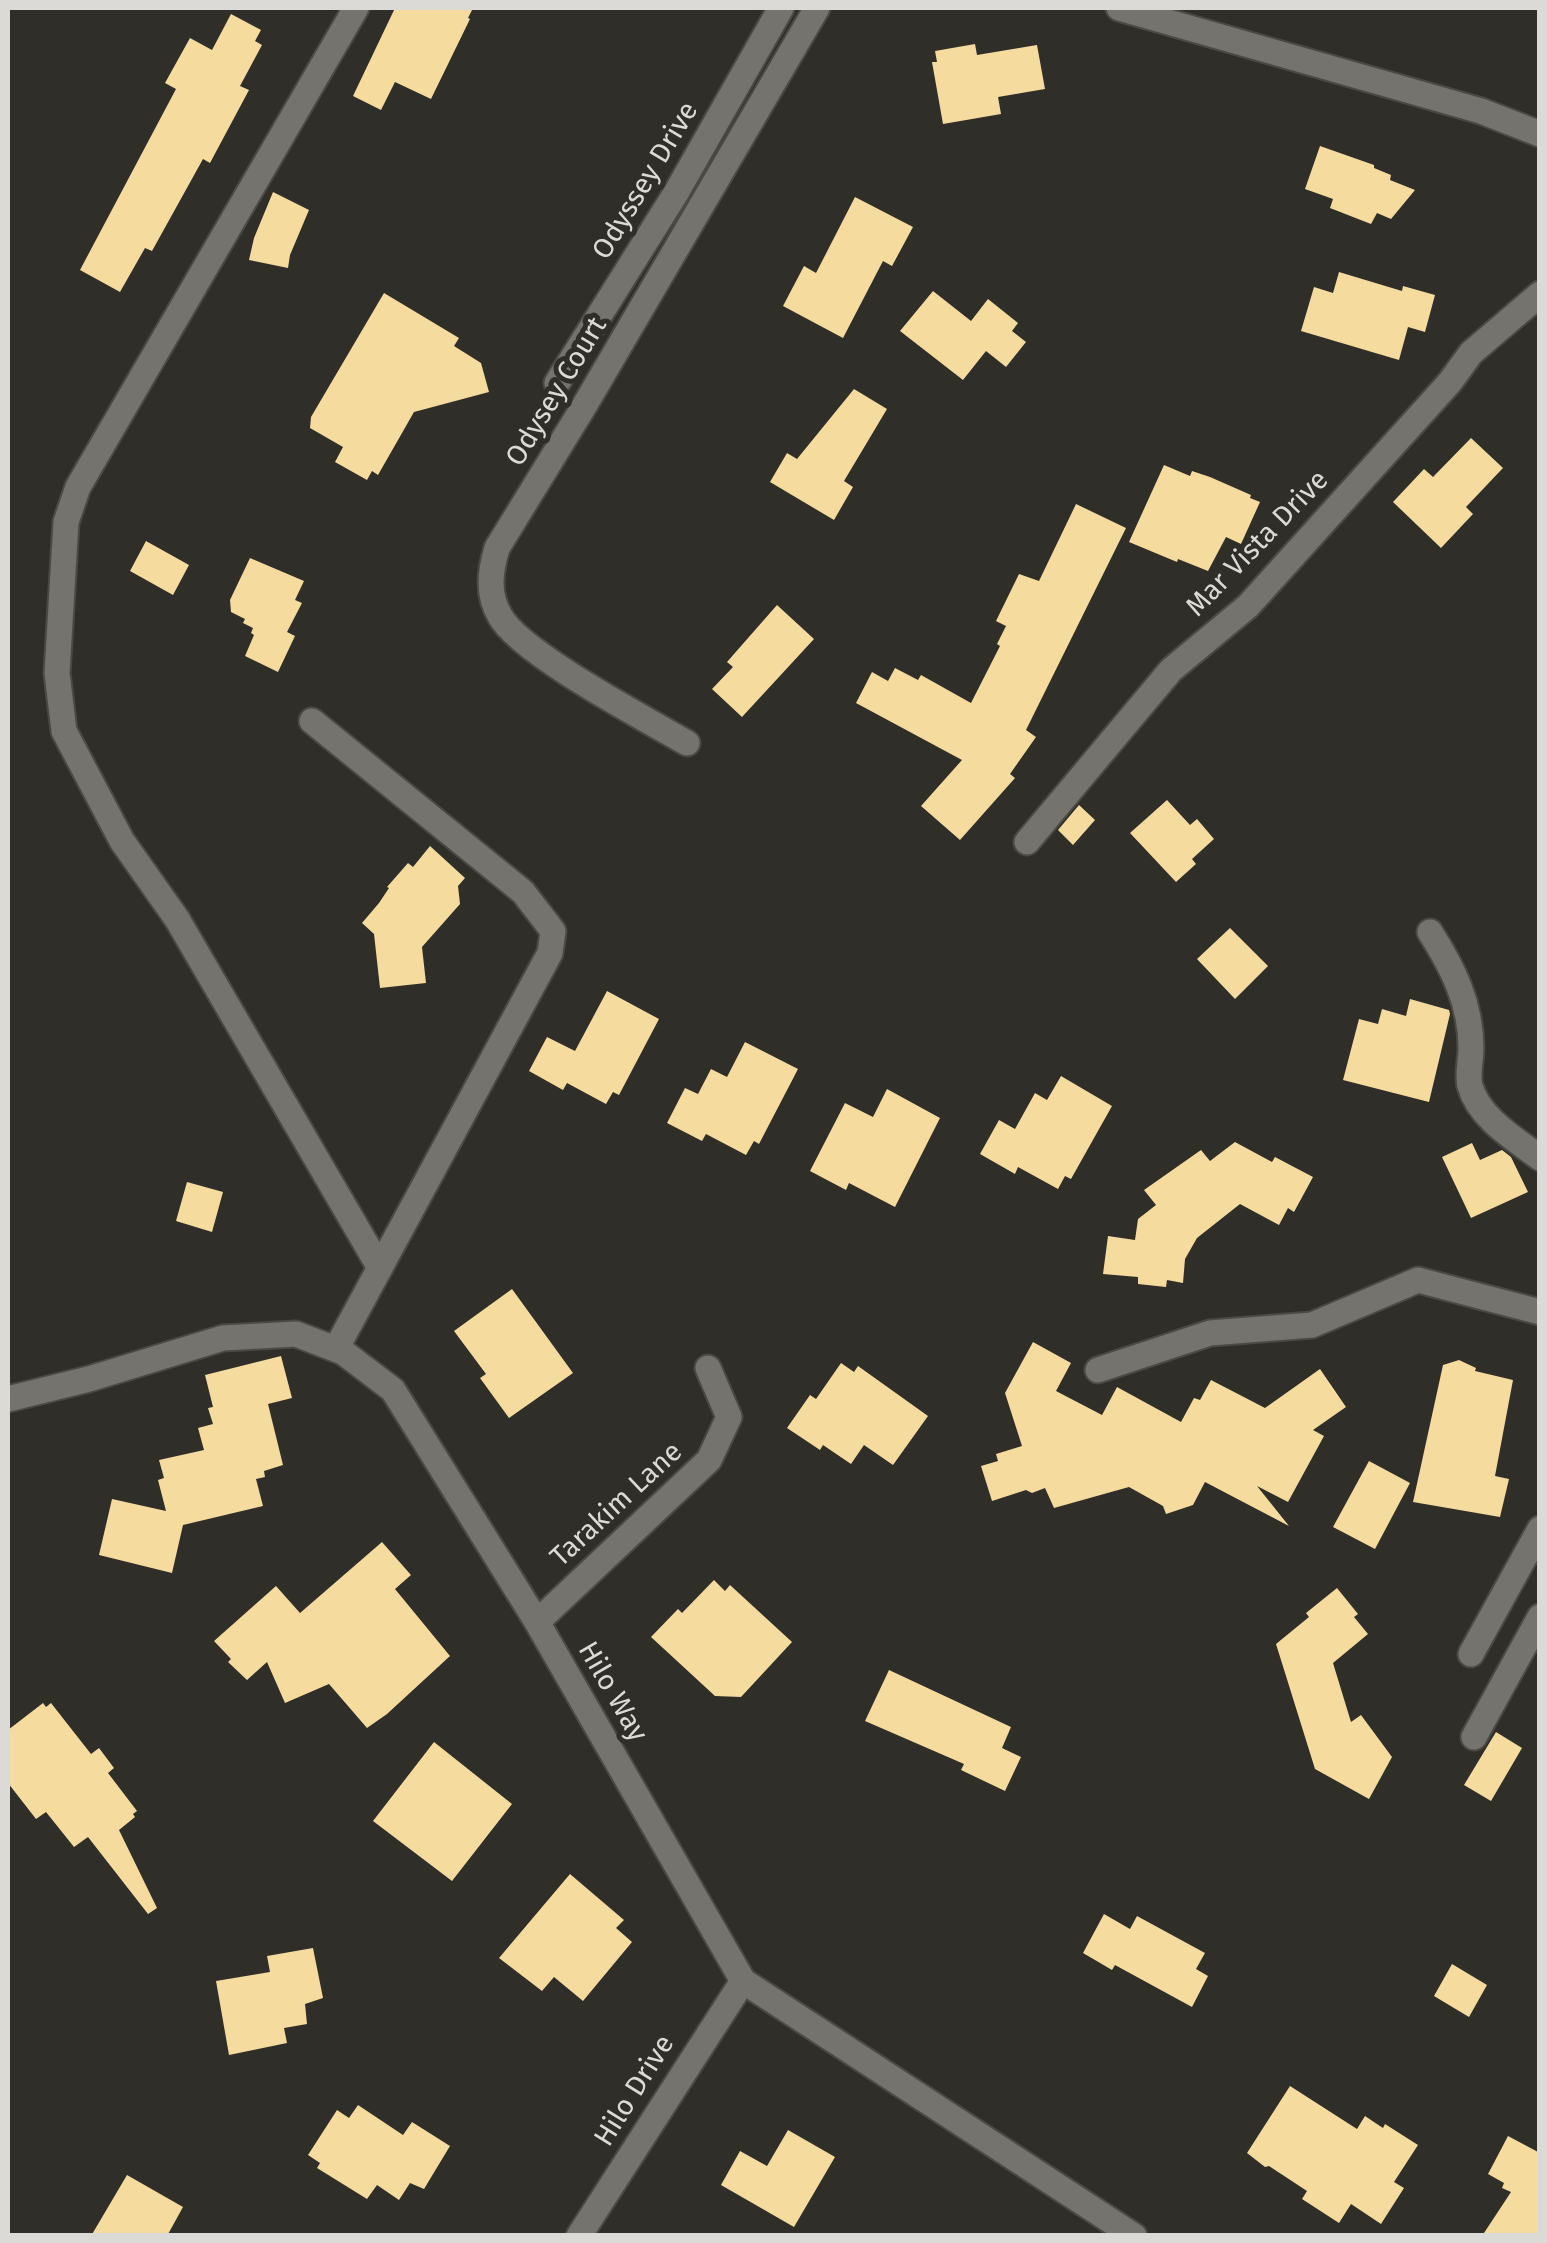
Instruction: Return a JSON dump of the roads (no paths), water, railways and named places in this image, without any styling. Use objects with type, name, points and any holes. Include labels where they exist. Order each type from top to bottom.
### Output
[{"type":"street","points":[[356,8],[88,465],[66,522],[57,673],[64,731],[122,841],[177,919],[380,1268]]},
{"type":"street","name":"Odyssey Drive","points":[[558,383],[676,193],[781,8]]},
{"type":"street","name":"Odysey Court","points":[[686,744],[558,665],[507,628],[497,612],[490,584],[492,566],[497,548],[596,387],[817,8]]},
{"type":"street","points":[[1119,8],[1481,112],[1540,134]]},
{"type":"street","name":"Mar Vista Drive","points":[[1027,842],[1171,670],[1248,606],[1472,353],[1540,294]]},
{"type":"street","points":[[312,722],[523,892],[552,931],[550,953],[336,1350]]},
{"type":"street","points":[[1430,932],[1449,962],[1468,1009],[1469,1085],[1483,1111],[1540,1158]]},
{"type":"street","points":[[1098,1370],[1210,1333],[1312,1325],[1418,1280],[1540,1312]]},
{"type":"street","name":"Hilo Way","points":[[8,1398],[88,1379],[224,1338],[296,1334],[336,1350],[393,1390],[536,1622],[744,1981],[1134,2236]]},
{"type":"street","name":"Tarakim Lane","points":[[536,1622],[710,1460],[729,1417],[708,1368]]},
{"type":"street","points":[[1471,1654],[1540,1529]]},
{"type":"street","points":[[1474,1738],[1540,1617]]},
{"type":"street","name":"Hilo Drive","points":[[579,2236],[744,1981]]}]
